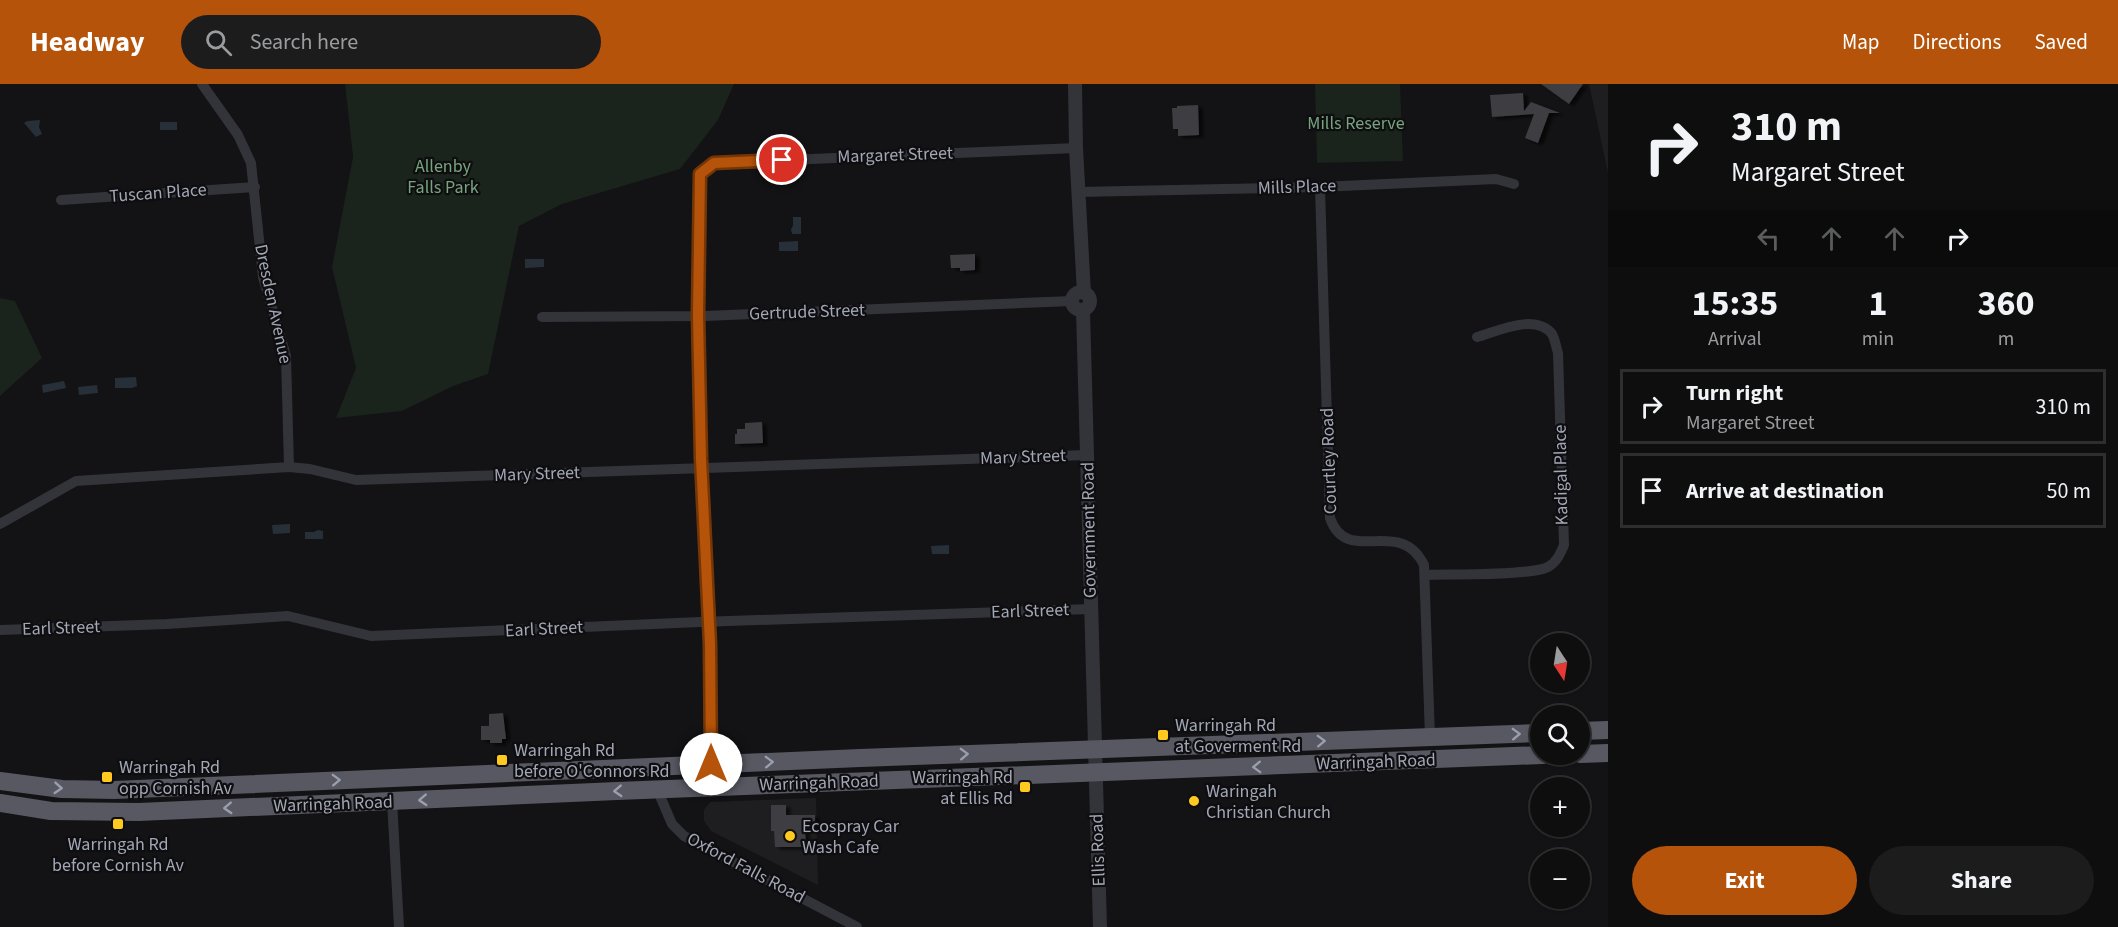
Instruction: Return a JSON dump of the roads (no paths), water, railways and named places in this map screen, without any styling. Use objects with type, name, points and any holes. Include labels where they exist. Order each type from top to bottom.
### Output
[{"type":"highway","points":[[1590,731],[1608,730]]},
{"type":"highway","name":"Warringah Road","points":[[0,781],[52,788],[114,790],[711,764],[1530,733]]},
{"type":"highway","points":[[1590,754],[1608,753]]},
{"type":"highway","name":"Warringah Road","points":[[0,803],[51,811],[139,812],[657,789],[1530,755]]},
{"type":"street","name":"Dresden Avenue","points":[[202,84],[238,135],[251,163],[263,277],[286,356],[289,467]]},
{"type":"street","points":[[1075,84],[1084,293],[1076,294],[1077,306]]},
{"type":"street","name":"Margaret Street","points":[[698,315],[700,174],[714,163],[1076,148]]},
{"type":"street","name":"Mills Place","points":[[1078,192],[1320,187],[1496,178],[1514,184]]},
{"type":"street","name":"Tuscan Place","points":[[61,200],[255,187]]},
{"type":"street","name":"Courtley Road","points":[[1320,187],[1330,518],[1335,530],[1342,537],[1352,541],[1401,541],[1413,547],[1424,565],[1430,737]]},
{"type":"street","name":"Gertrude Street","points":[[542,317],[1077,306]]},
{"type":"street","name":"Government Road","points":[[1077,306],[1087,455],[1096,773]]},
{"type":"street","points":[[698,315],[701,469],[710,644],[711,764]]},
{"type":"street","name":"Kadigal Place","points":[[1425,575],[1523,572],[1545,569],[1554,563],[1564,545],[1558,353],[1552,335],[1544,328],[1533,324],[1477,337]]},
{"type":"street","name":"Mary Street","points":[[0,524],[76,481],[289,467],[310,469],[356,480],[1087,455]]},
{"type":"street","name":"Earl Street","points":[[0,630],[167,624],[288,616],[370,636],[1091,609]]},
{"type":"street","name":"Ellis Road","points":[[1096,773],[1100,927]]},
{"type":"street","name":"Oxford Falls Road","points":[[657,789],[672,824],[684,836],[856,927]]},
{"type":"street","points":[[392,801],[399,927]]},
{"type":"street","points":[[0,809],[27,807]]},
{"type":"place","name":"Warringah Rd at Goverment Rd","points":[[1163,735]]},
{"type":"place","name":"Warringah Rd before O'Connors Rd","points":[[502,760]]},
{"type":"place","name":"Warringah Rd opp Cornish Av","points":[[107,777]]},
{"type":"place","name":"Warringah Rd at Ellis Rd","points":[[1025,787]]},
{"type":"place","name":"Waringah Christian Church","points":[[1194,801]]},
{"type":"place","name":"Warringah Rd before Cornish Av","points":[[118,824]]},
{"type":"place","name":"Ecospray Car Wash Cafe","points":[[790,836]]},
{"type":"park label","name":"Mills Reserve","points":[[1356,123]]},
{"type":"park label","name":"Allenby Falls Park","points":[[443,176]]}]
